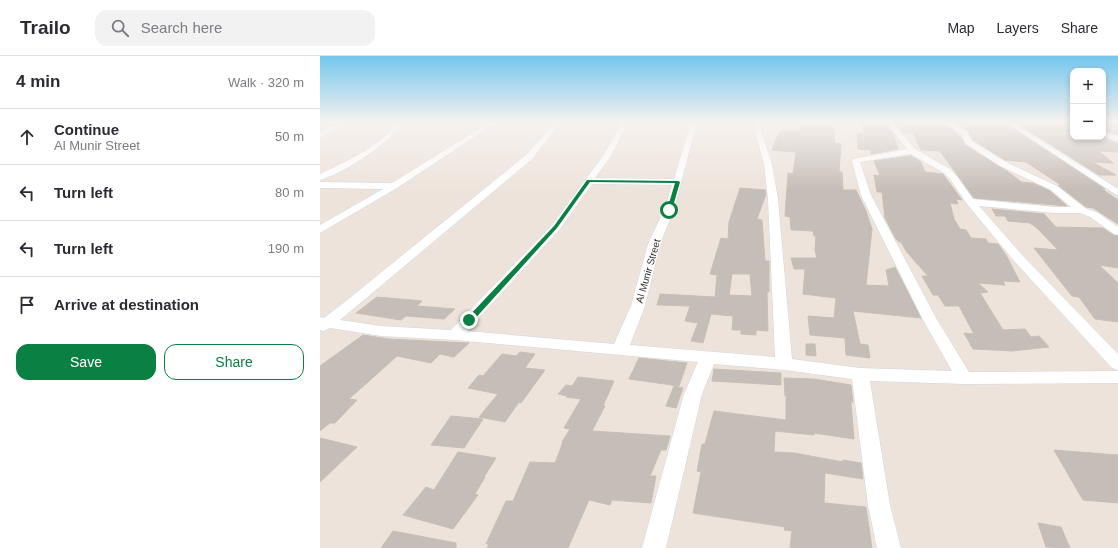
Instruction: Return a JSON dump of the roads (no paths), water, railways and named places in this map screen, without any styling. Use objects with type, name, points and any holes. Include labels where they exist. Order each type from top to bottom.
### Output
[{"type":"street","points":[[320,177],[352,161],[377,145]]},
{"type":"street","points":[[320,230],[394,186],[458,145]]},
{"type":"street","points":[[322,325],[357,300],[529,157],[539,145]]},
{"type":"street","points":[[455,335],[556,227],[607,156],[613,145]]},
{"type":"street","name":"Al Munir Street","points":[[620,349],[638,306],[654,244],[669,210],[689,145]]},
{"type":"street","points":[[762,145],[768,164],[773,199],[784,364]]},
{"type":"street","points":[[907,145],[912,151],[947,171],[970,202],[1019,260],[1118,364]]},
{"type":"street","points":[[974,145],[1012,169],[1057,190],[1081,210],[1094,216],[1118,232]]},
{"type":"street","points":[[1044,145],[1118,193]]},
{"type":"street","points":[[912,151],[856,161],[866,195],[929,318],[964,378]]},
{"type":"street","points":[[589,181],[678,182]]},
{"type":"street","points":[[320,185],[394,186]]},
{"type":"street","points":[[970,202],[1047,209],[1081,210]]},
{"type":"street","points":[[322,325],[380,331],[455,335],[620,349],[784,364],[860,374],[964,378],[1118,377]]},
{"type":"street","points":[[654,548],[693,394],[708,358]]},
{"type":"street","points":[[860,374],[879,505],[890,548]]}]
